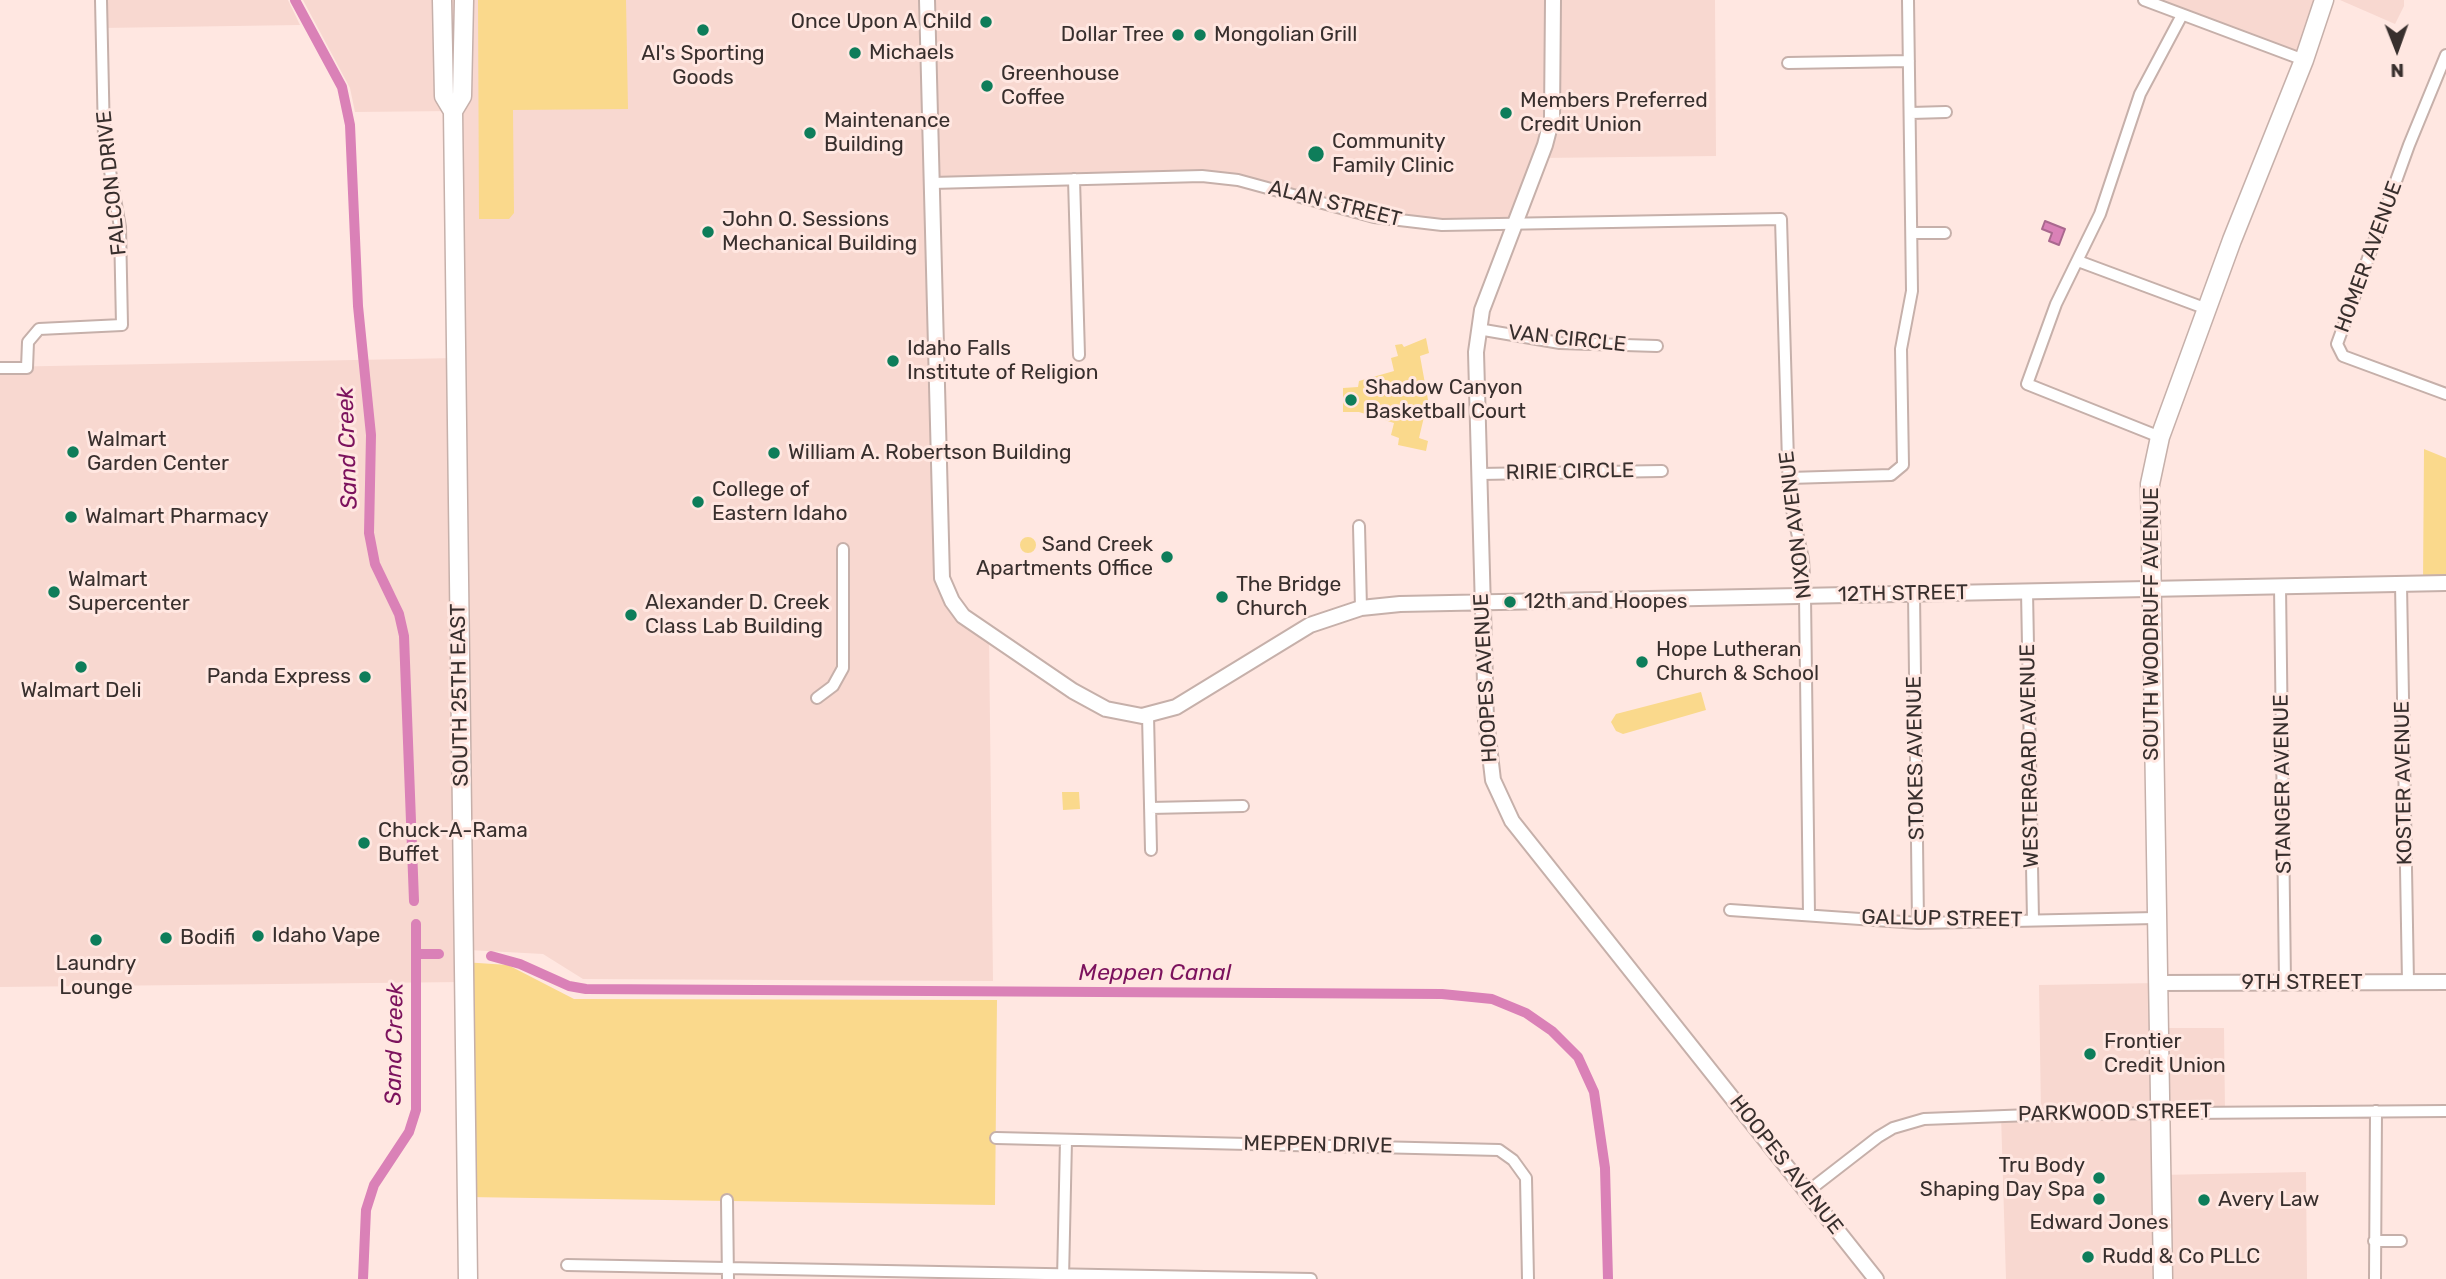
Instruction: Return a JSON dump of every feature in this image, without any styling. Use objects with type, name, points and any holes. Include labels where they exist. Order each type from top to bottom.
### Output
[{"type":"main road","name":"SOUTH 25TH EAST","points":[[443,0],[444,96],[453,111],[468,1279]]},
{"type":"main road","name":"SOUTH 25TH EAST","points":[[453,111],[462,96],[464,0]]},
{"type":"main road","name":"SOUTH WOODRUFF AVENUE","points":[[2163,1279],[2150,484],[2160,437],[2304,60],[2324,0]]},
{"type":"street","name":"FALCON DRIVE","points":[[0,368],[27,368],[28,342],[39,329],[51,326],[122,325],[120,228],[104,137],[101,0]]},
{"type":"street","points":[[927,0],[933,314],[942,578],[952,601],[963,616],[989,636],[1106,709],[1124,715],[1148,715],[1151,850]]},
{"type":"street","name":"HOOPES AVENUE","points":[[1553,0],[1552,118],[1516,225],[1482,310],[1478,329],[1481,603],[1488,753],[1500,799],[1512,821],[1876,1279]]},
{"type":"street","points":[[1789,478],[1891,475],[1902,465],[1901,349],[1910,303],[1912,233],[1909,0]]},
{"type":"street","points":[[2144,0],[2304,60]]},
{"type":"street","points":[[2160,437],[2027,384],[2056,304],[2101,214],[2140,94],[2182,15]]},
{"type":"street","name":"HOMER AVENUE","points":[[2443,392],[2343,356],[2337,344],[2409,145],[2446,55]]},
{"type":"street","points":[[1788,63],[1909,61]]},
{"type":"street","points":[[1911,113],[1946,112]]},
{"type":"street","name":"ALAN STREET","points":[[932,183],[1202,176],[1238,180],[1401,222],[1516,225],[1781,219]]},
{"type":"street","points":[[1074,179],[1079,355]]},
{"type":"street","name":"NIXON AVENUE","points":[[1781,219],[1789,478],[1793,517],[1803,559],[1805,596],[1809,915]]},
{"type":"street","points":[[1912,233],[1945,233]]},
{"type":"street","points":[[2078,261],[2207,309]]},
{"type":"street","name":"VAN CIRCLE","points":[[1478,329],[1560,343],[1657,346]]},
{"type":"street","points":[[2443,392],[2446,380]]},
{"type":"street","name":"RIRIE CIRCLE","points":[[1479,474],[1662,471]]},
{"type":"street","points":[[1359,526],[1361,608]]},
{"type":"street","points":[[817,698],[833,686],[843,668],[843,549]]},
{"type":"street","name":"12TH STREET","points":[[1148,715],[1176,707],[1310,625],[1361,608],[1400,604],[2446,583]]},
{"type":"street","name":"KOSTER AVENUE","points":[[2401,584],[2408,982]]},
{"type":"street","name":"STANGER AVENUE","points":[[2280,586],[2285,982]]},
{"type":"street","name":"WESTERGARD AVENUE","points":[[2026,591],[2033,920]]},
{"type":"street","name":"STOKES AVENUE","points":[[1914,593],[1918,923]]},
{"type":"street","points":[[1150,808],[1242,806]]},
{"type":"street","name":"GALLUP STREET","points":[[1730,910],[1918,923],[2155,918]]},
{"type":"street","name":"9TH STREET","points":[[2158,984],[2446,982]]},
{"type":"street","points":[[2375,1279],[2376,1111]]},
{"type":"street","name":"PARKWOOD STREET","points":[[1807,1192],[1878,1137],[1893,1128],[1924,1119],[2159,1112],[2446,1111]]},
{"type":"street","name":"MEPPEN DRIVE","points":[[996,1138],[1499,1150],[1513,1160],[1526,1178],[1528,1279]]},
{"type":"street","points":[[1063,1277],[1066,1140]]},
{"type":"street","points":[[727,1200],[728,1273]]},
{"type":"street","points":[[2374,1241],[2402,1241]]},
{"type":"street","points":[[567,1265],[728,1273],[1311,1279]]},
{"type":"shaded area","points":[[101,0],[288,0],[300,25],[102,28]]},
{"type":"shaded area","points":[[303,0],[1715,0],[1716,156],[1540,158],[1516,225],[1401,222],[1238,180],[932,183],[939,561],[952,601],[989,636],[993,981],[583,979],[543,954],[469,950],[463,982],[0,987],[0,367],[456,358],[453,111],[355,112],[350,88]]},
{"type":"shaded area","points":[[478,0],[626,0],[628,109],[513,110],[514,213],[509,219],[479,219]]},
{"type":"shaded area","points":[[2144,0],[2324,0],[2304,60]]},
{"type":"shaded area","points":[[2340,0],[2404,0],[2404,6],[2395,24]]},
{"type":"shaded area","points":[[2045,221],[2065,229],[2059,245],[2049,241],[2052,233],[2042,229]]},
{"type":"shaded area","points":[[1426,338],[1429,353],[1420,356],[1428,400],[1419,438],[1428,441],[1426,451],[1398,445],[1399,438],[1391,435],[1394,423],[1359,412],[1343,412],[1343,388],[1358,387],[1359,381],[1394,371],[1391,358],[1398,356],[1395,345],[1402,344],[1404,347]]},
{"type":"shaded area","points":[[2424,449],[2446,458],[2446,583],[2423,584]]},
{"type":"shaded area","points":[[1025,537],[1031,537],[1036,545],[1034,551],[1025,553],[1020,548],[1020,542]]},
{"type":"shaded area","points":[[1701,692],[1706,710],[1623,734],[1616,731],[1611,722],[1616,714]]},
{"type":"shaded area","points":[[1062,792],[1079,792],[1080,809],[1063,810]]},
{"type":"shaded area","points":[[463,962],[508,965],[574,999],[997,1000],[995,1205],[467,1197]]},
{"type":"shaded area","points":[[2158,983],[2158,1028],[2224,1028],[2225,1111],[2159,1112],[2161,1175],[2306,1172],[2307,1279],[2006,1279],[2001,1115],[2041,1113],[2039,985]]},
{"type":"waterway","name":"Sand Creek","points":[[295,0],[342,87],[350,125],[358,306],[371,435],[369,533],[375,564],[399,614],[404,636],[414,901]]},
{"type":"waterway","name":"Sand Creek","points":[[363,1279],[366,1210],[374,1185],[409,1132],[416,1110],[416,924]]},
{"type":"waterway","points":[[417,954],[439,954]]},
{"type":"waterway","name":"Meppen Canal","points":[[491,956],[520,964],[569,986],[586,989],[1442,994],[1492,999],[1526,1013],[1552,1031],[1578,1057],[1594,1092],[1605,1168],[1608,1279]]},
{"type":"place","name":"Once Upon A Child","points":[[986,22]]},
{"type":"place","name":"Al's Sporting Goods","points":[[703,30]]},
{"type":"place","name":"Dollar Tree","points":[[1178,35]]},
{"type":"place","name":"Mongolian Grill","points":[[1200,35]]},
{"type":"place","name":"Michaels","points":[[855,53]]},
{"type":"place","name":"Greenhouse Coffee","points":[[987,86]]},
{"type":"place","name":"Members Preferred Credit Union","points":[[1506,113]]},
{"type":"place","name":"Maintenance Building","points":[[810,133]]},
{"type":"place","name":"Community Family Clinic","points":[[1316,154]]},
{"type":"place","name":"John O. Sessions Mechanical Building","points":[[708,232]]},
{"type":"place","name":"Idaho Falls Institute of Religion","points":[[893,361]]},
{"type":"place","name":"Shadow Canyon Basketball Court","points":[[1351,400]]},
{"type":"place","name":"Walmart Garden Center","points":[[73,452]]},
{"type":"place","name":"William A. Robertson Building","points":[[774,453]]},
{"type":"place","name":"College of Eastern Idaho","points":[[698,502]]},
{"type":"place","name":"Walmart Pharmacy","points":[[71,517]]},
{"type":"place","name":"Sand Creek Apartments Office","points":[[1167,557]]},
{"type":"place","name":"Walmart Supercenter","points":[[54,592]]},
{"type":"place","name":"The Bridge Church","points":[[1222,597]]},
{"type":"place","name":"12th and Hoopes","points":[[1510,602]]},
{"type":"place","name":"Alexander D. Creek Class Lab Building","points":[[631,615]]},
{"type":"place","name":"Hope Lutheran Church & School","points":[[1642,662]]},
{"type":"place","name":"Walmart Deli","points":[[81,667]]},
{"type":"place","name":"Panda Express","points":[[365,677]]},
{"type":"place","name":"Chuck-A-Rama Buffet","points":[[364,843]]},
{"type":"place","name":"Idaho Vape","points":[[258,936]]},
{"type":"place","name":"Bodifi","points":[[166,938]]},
{"type":"place","name":"Laundry Lounge","points":[[96,940]]},
{"type":"place","name":"Frontier Credit Union","points":[[2090,1054]]},
{"type":"place","name":"Tru Body Shaping Day Spa","points":[[2099,1178]]},
{"type":"place","name":"Edward Jones","points":[[2099,1199]]},
{"type":"place","name":"Avery Law","points":[[2204,1200]]},
{"type":"place","name":"Rudd & Co PLLC","points":[[2088,1257]]}]
